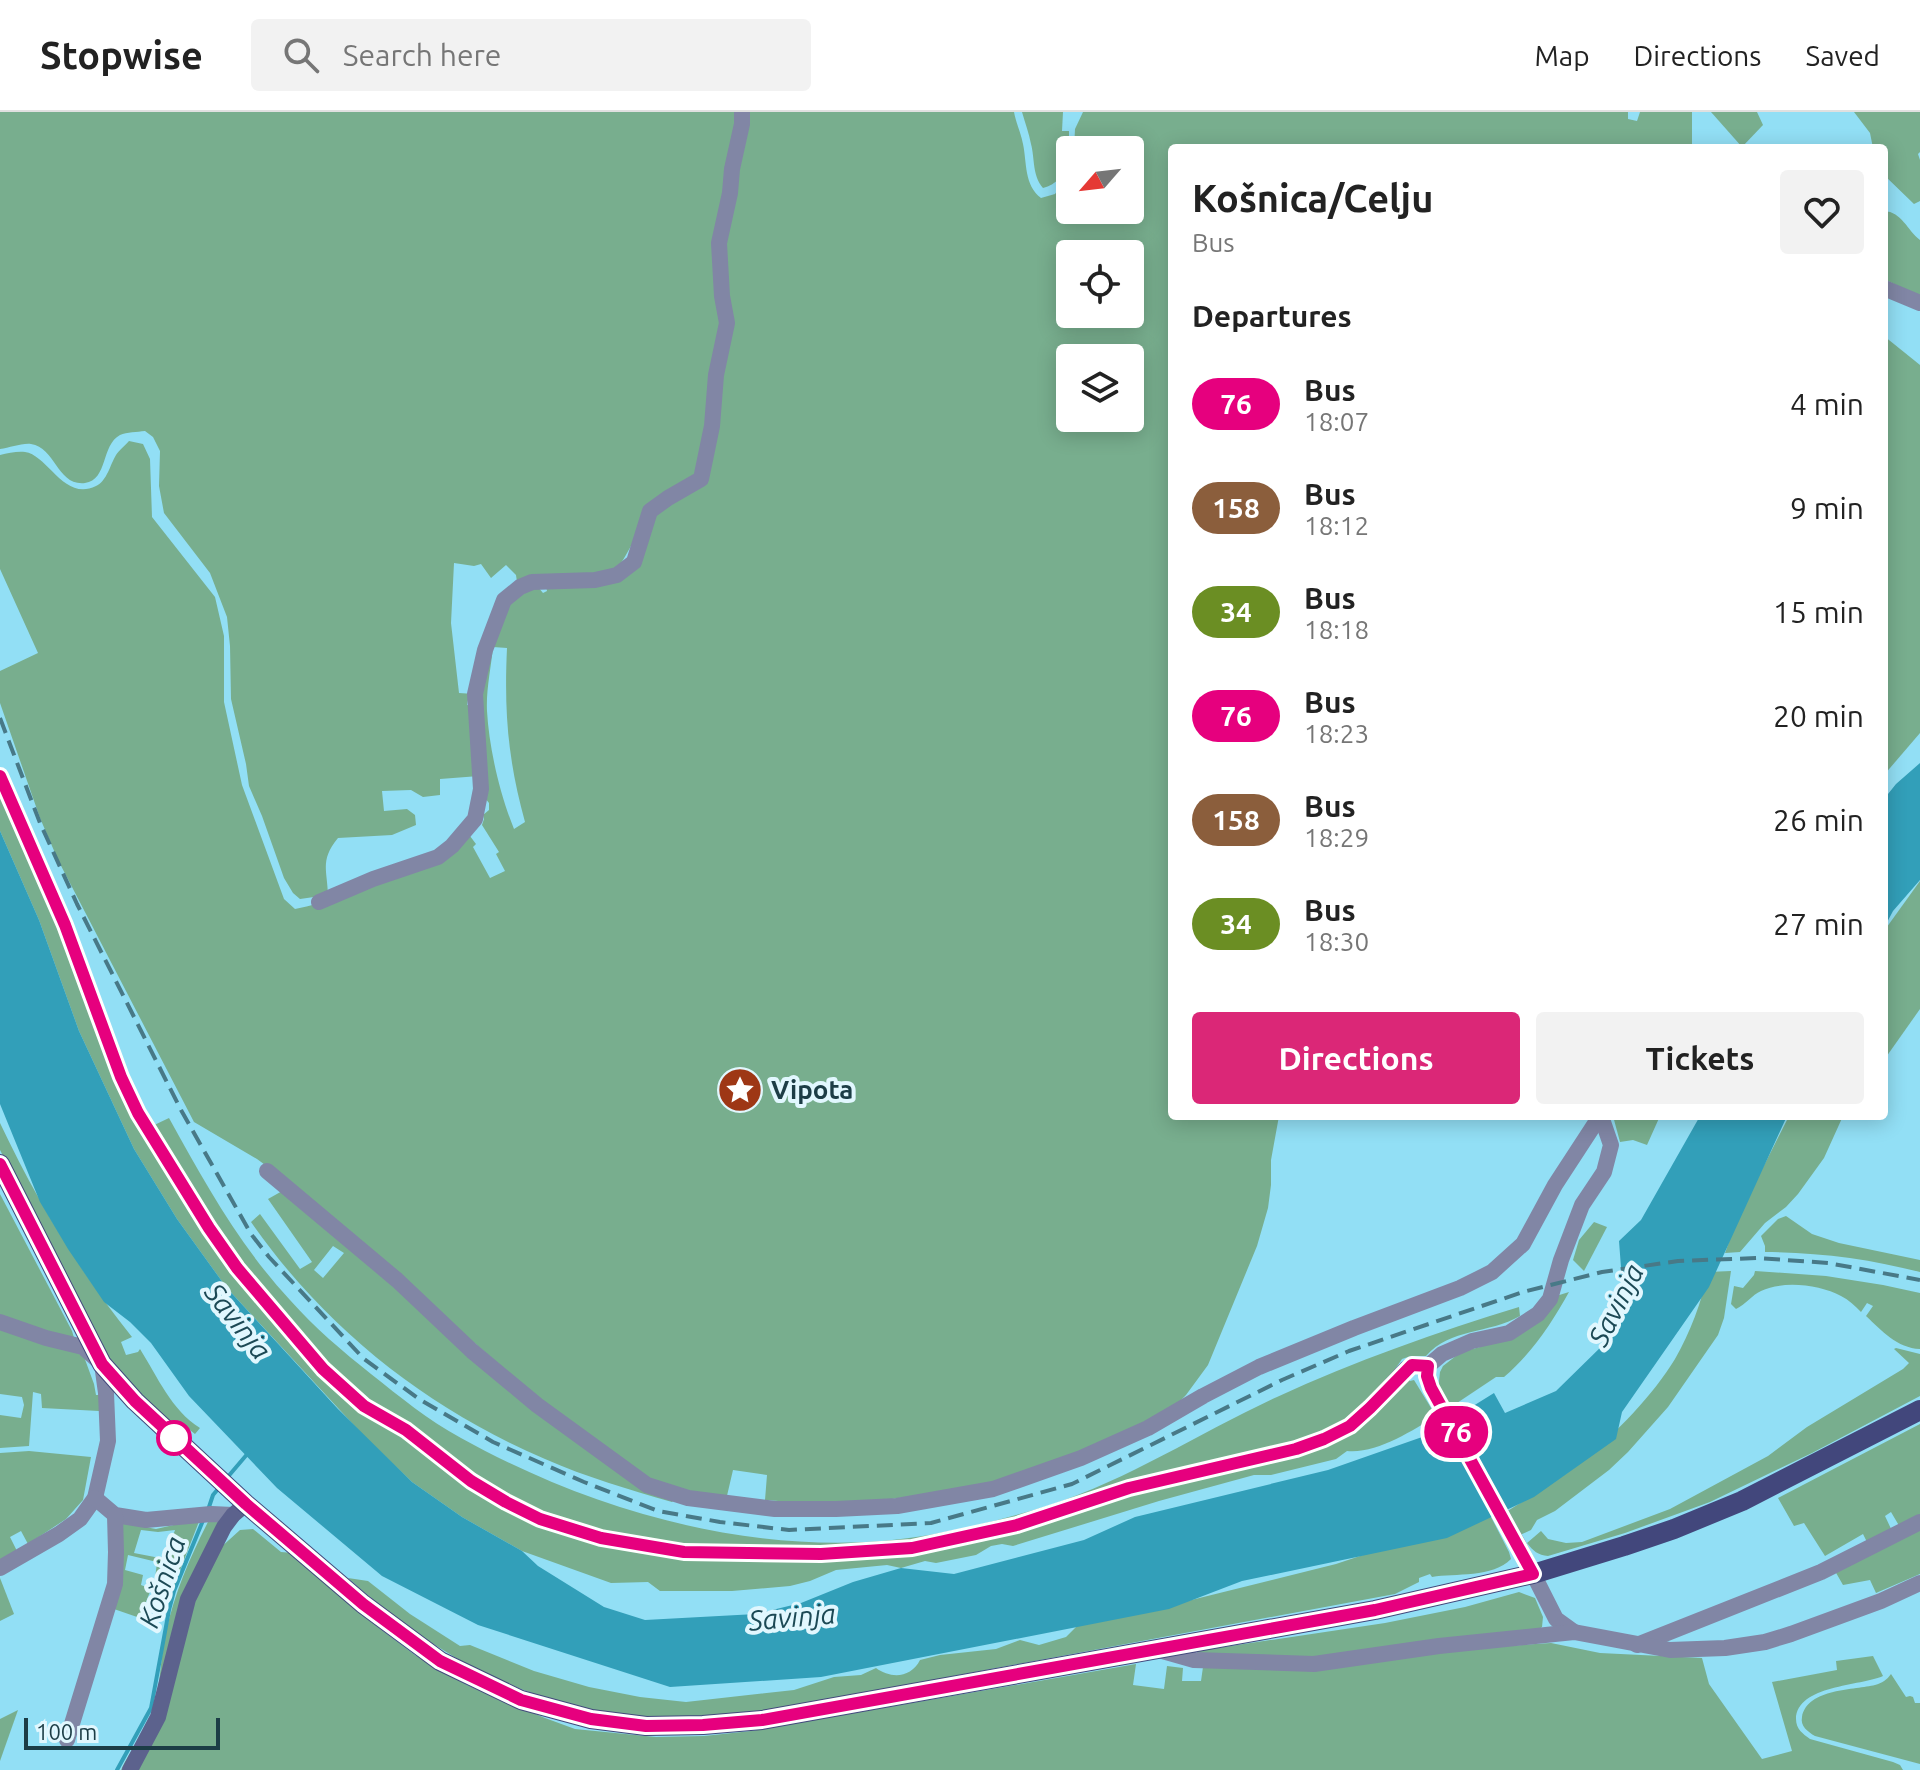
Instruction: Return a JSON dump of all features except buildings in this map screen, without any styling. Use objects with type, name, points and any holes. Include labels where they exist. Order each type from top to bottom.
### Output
[{"type":"main road","points":[[0,1164],[102,1364],[240,1510],[440,1661],[521,1700],[591,1719],[646,1726],[762,1720],[1375,1610],[1533,1574],[1674,1529],[1742,1501],[1920,1410]]},
{"type":"street","points":[[319,902],[373,879],[438,857],[475,819],[481,789],[475,694],[485,650],[504,600],[532,582],[595,580],[617,575],[634,562],[650,511],[701,479],[727,323],[719,243],[742,112]]},
{"type":"street","points":[[1888,290],[1920,303]]},
{"type":"street","points":[[0,776],[65,925],[121,1077],[138,1113],[237,1268],[323,1369],[364,1406],[406,1430],[471,1481],[540,1519],[601,1538],[684,1552],[821,1554],[912,1548],[1017,1525],[1129,1488],[1296,1449],[1350,1426],[1412,1365],[1428,1366]]},
{"type":"street","points":[[267,1171],[397,1280],[472,1351],[537,1405],[647,1485],[688,1498],[775,1509],[836,1509],[897,1506],[993,1489],[1081,1458],[1148,1428],[1259,1367],[1460,1288],[1492,1272],[1523,1244],[1555,1185],[1597,1120]]},
{"type":"street","points":[[1574,1632],[1556,1619],[1427,1376],[1428,1366],[1442,1354],[1472,1341],[1509,1333],[1538,1314],[1550,1299],[1582,1205],[1604,1172],[1611,1145],[1602,1120]]},
{"type":"street","points":[[0,1322],[83,1347],[102,1364],[108,1441],[95,1498],[80,1519],[0,1568]]},
{"type":"street","points":[[95,1498],[115,1515],[146,1520],[240,1510]]},
{"type":"street","points":[[130,1770],[158,1717],[188,1599],[224,1527],[240,1510]]},
{"type":"street","points":[[67,1740],[115,1584],[115,1515]]},
{"type":"street","points":[[1635,1645],[1821,1572],[1920,1522]]},
{"type":"street","points":[[1158,1649],[1194,1660],[1314,1664],[1439,1646],[1574,1632],[1670,1650],[1725,1648],[1765,1642],[1881,1601],[1920,1583]]},
{"type":"green space","points":[[0,112],[1014,112],[1032,187],[1041,198],[1056,193],[1056,224],[1144,224],[1144,136],[1075,136],[1083,112],[1628,112],[1628,119],[1637,121],[1640,112],[1692,112],[1692,144],[1168,144],[1168,1120],[1278,1120],[1271,1160],[1268,1208],[1257,1246],[1208,1365],[1175,1406],[1098,1446],[981,1486],[844,1506],[765,1500],[767,1475],[733,1470],[726,1500],[664,1489],[554,1412],[291,1184],[257,1159],[194,1122],[58,860],[0,703],[0,671],[38,653],[0,569],[0,455],[22,452],[33,455],[66,483],[85,489],[103,480],[116,455],[129,441],[143,444],[150,459],[152,517],[215,597],[224,636],[224,702],[242,785],[284,899],[295,909],[363,888],[467,832],[476,844],[473,847],[490,878],[505,871],[496,854],[499,852],[482,825],[489,803],[485,798],[478,702],[505,602],[538,587],[543,593],[547,591],[546,586],[621,571],[637,542],[673,492],[611,572],[517,582],[516,575],[506,565],[491,578],[481,564],[454,563],[451,623],[459,693],[474,694],[467,705],[474,706],[479,776],[440,779],[440,795],[423,797],[411,790],[382,791],[384,811],[407,809],[415,815],[416,825],[392,835],[338,838],[327,859],[328,895],[300,899],[284,878],[249,786],[231,699],[227,617],[210,573],[164,513],[159,486],[160,451],[153,437],[145,431],[120,435],[110,446],[98,476],[85,483],[68,479],[46,452],[31,444],[0,449]],"holes":[[[493,647],[507,648],[508,736],[525,822],[514,829],[496,771],[487,711]]]},
{"type":"green space","points":[[1022,112],[1063,112],[1062,131],[1069,131],[1069,136],[1056,136],[1056,181],[1043,188],[1035,172]]},
{"type":"green space","points":[[1711,112],[1757,112],[1763,125],[1745,144],[1739,144]]},
{"type":"green space","points":[[1854,112],[1920,112],[1920,201],[1914,204],[1888,179],[1888,144],[1872,144],[1870,133]]},
{"type":"green space","points":[[1888,212],[1900,218],[1920,240],[1920,297],[1888,281]]},
{"type":"green space","points":[[1888,339],[1920,365],[1920,733],[1888,770]]},
{"type":"green space","points":[[0,784],[61,928],[118,1079],[298,1345],[441,1462],[588,1538],[858,1556],[1068,1510],[1321,1445],[1408,1378],[1414,1380],[1436,1416],[1370,1449],[1347,1451],[1336,1459],[1271,1475],[1254,1475],[1013,1546],[991,1546],[976,1555],[936,1563],[925,1561],[901,1568],[887,1565],[836,1570],[790,1586],[732,1591],[660,1591],[648,1582],[611,1583],[522,1551],[462,1517],[412,1482],[362,1434],[226,1287],[177,1219],[134,1149],[79,1031],[39,920],[0,831]]},
{"type":"green space","points":[[1920,881],[1920,1009],[1888,1054],[1888,925]]},
{"type":"green space","points":[[169,1118],[224,1213],[272,1279],[329,1339],[404,1400],[461,1438],[560,1485],[664,1520],[718,1532],[827,1543],[882,1541],[946,1532],[1009,1517],[1109,1482],[1277,1397],[1366,1359],[1519,1307],[1520,1316],[1446,1340],[1426,1356],[1402,1359],[1370,1404],[1318,1438],[912,1543],[708,1551],[597,1534],[508,1499],[342,1382],[243,1268],[150,1127]]},
{"type":"green space","points":[[1614,1120],[1658,1120],[1647,1145],[1633,1140],[1620,1142]]},
{"type":"green space","points":[[1787,1120],[1841,1120],[1824,1158],[1798,1194],[1765,1223],[1740,1252],[1725,1253],[1738,1217]]},
{"type":"green space","points":[[0,1123],[60,1234],[132,1337],[121,1342],[126,1355],[140,1349],[173,1403],[200,1428],[195,1434],[180,1422],[170,1421],[127,1387],[92,1333],[0,1150]]},
{"type":"green space","points":[[284,1190],[447,1329],[674,1500],[672,1502],[624,1488],[545,1459],[501,1439],[419,1390],[345,1330],[280,1261],[251,1222],[260,1214],[300,1269],[312,1262],[268,1199]],"holes":[[[333,1246],[344,1253],[323,1278],[314,1270]]]},
{"type":"green space","points":[[0,1194],[72,1331],[75,1341],[0,1318]]},
{"type":"green space","points":[[1786,1216],[1812,1234],[1839,1243],[1920,1260],[1920,1272],[1843,1257],[1765,1252],[1761,1236],[1778,1219]]},
{"type":"green space","points":[[1594,1222],[1607,1227],[1584,1271],[1573,1260],[1579,1240]]},
{"type":"green space","points":[[1731,1271],[1724,1318],[1718,1335],[1668,1407],[1609,1470],[1555,1511],[1537,1520],[1531,1530],[1520,1535],[1506,1512],[1575,1467],[1633,1413],[1656,1386],[1680,1349],[1695,1317],[1708,1272]]},
{"type":"green space","points":[[1755,1271],[1826,1276],[1920,1293],[1920,1349],[1904,1346],[1890,1338],[1866,1316],[1873,1306],[1867,1303],[1861,1312],[1841,1296],[1823,1289],[1791,1285],[1770,1288],[1736,1309],[1731,1304],[1734,1286],[1743,1288]]},
{"type":"green space","points":[[1569,1292],[1540,1338],[1514,1368],[1448,1409],[1438,1390],[1443,1366],[1461,1352],[1480,1347],[1553,1297]]},
{"type":"green space","points":[[0,1324],[83,1354],[96,1395],[100,1395],[99,1411],[42,1408],[41,1394],[33,1392],[29,1446],[0,1448],[0,1415],[21,1418],[24,1405],[22,1397],[0,1394]]},
{"type":"green space","points":[[1896,1348],[1920,1354],[1920,1396],[1710,1502],[1625,1533],[1548,1556],[1536,1552],[1527,1543],[1541,1531],[1548,1539],[1566,1543],[1582,1542],[1670,1509],[1768,1456],[1807,1427],[1903,1369],[1909,1363]]},
{"type":"green space","points":[[1920,1424],[1920,1520],[1901,1529],[1891,1512],[1885,1516],[1893,1533],[1869,1546],[1863,1534],[1825,1556],[1804,1523],[1794,1526],[1778,1498]]},
{"type":"green space","points":[[29,1451],[91,1457],[83,1500],[66,1519],[28,1544],[21,1531],[10,1537],[17,1551],[0,1561],[0,1453]]},
{"type":"green space","points":[[1489,1513],[1511,1559],[1484,1572],[1432,1577],[1430,1574],[1395,1594],[755,1713],[669,1719],[613,1714],[570,1705],[491,1676],[417,1633],[348,1578],[368,1581],[410,1614],[460,1646],[470,1645],[534,1671],[589,1687],[686,1702],[794,1690],[834,1677],[861,1675],[876,1668],[900,1675],[911,1670],[920,1660],[996,1649],[1020,1640],[1039,1645],[1066,1637],[1079,1624],[1147,1611],[1336,1564]]},
{"type":"green space","points":[[210,1518],[217,1519],[220,1525],[158,1705],[124,1770],[121,1770],[153,1711],[174,1602]]},
{"type":"green space","points":[[200,1519],[170,1596],[164,1593],[165,1584],[155,1579],[157,1562],[128,1555],[125,1570],[143,1575],[141,1585],[151,1589],[140,1618],[111,1608],[118,1522],[156,1529]],"holes":[[[141,1530],[175,1530],[165,1559],[134,1553]]]},
{"type":"green space","points":[[1920,1526],[1920,1574],[1876,1593],[1870,1580],[1843,1585],[1835,1571]]},
{"type":"green space","points":[[253,1529],[281,1552],[293,1553],[366,1618],[415,1655],[467,1685],[575,1729],[656,1737],[704,1736],[751,1731],[1136,1664],[1133,1685],[1164,1689],[1167,1666],[1183,1668],[1182,1681],[1201,1681],[1203,1667],[1551,1643],[1600,1653],[1702,1658],[1709,1684],[1762,1759],[1792,1751],[1772,1682],[1837,1670],[1836,1661],[1873,1656],[1883,1676],[1818,1693],[1799,1708],[1796,1723],[1810,1739],[1893,1762],[1903,1770],[137,1770],[193,1596],[219,1549],[240,1530]]},
{"type":"green space","points":[[0,1578],[14,1614],[0,1621]]},
{"type":"green space","points":[[1519,1592],[1535,1598],[1543,1617],[1542,1627],[1536,1632],[1343,1657],[1197,1657],[1197,1651],[1385,1623],[1465,1607]]},
{"type":"green space","points":[[1891,1674],[1906,1697],[1913,1697],[1915,1703],[1920,1703],[1920,1764],[1815,1736],[1803,1726],[1802,1717],[1813,1700],[1833,1692],[1878,1684]]},
{"type":"green space","points":[[18,1710],[0,1761],[0,1719]]},
{"type":"water","points":[[1920,763],[1920,880],[1888,920],[1888,794]]},
{"type":"water","name":"Savinja","points":[[0,831],[39,920],[79,1031],[134,1149],[177,1219],[226,1287],[338,1409],[412,1482],[604,1607],[645,1620],[756,1614],[801,1603],[853,1582],[901,1568],[954,1574],[1084,1540],[1135,1517],[1328,1470],[1425,1436],[1494,1393],[1505,1413],[1556,1391],[1607,1341],[1624,1307],[1619,1241],[1641,1220],[1698,1120],[1785,1120],[1709,1287],[1622,1412],[1616,1439],[1534,1497],[1447,1538],[1242,1581],[1169,1609],[821,1677],[670,1687],[478,1625],[382,1576],[277,1488],[189,1396],[151,1343],[104,1302],[40,1202],[0,1104]]},
{"type":"waterway","name":"Košnica","points":[[226,1479],[249,1452]]},
{"type":"waterway","name":"Košnica","points":[[208,1510],[218,1489]]},
{"type":"waterway","name":"Košnica","points":[[117,1770],[151,1708],[174,1591],[204,1518]]},
{"type":"railway","points":[[0,718],[40,823],[77,904],[181,1110],[251,1234],[269,1257],[364,1359],[419,1399],[493,1442],[658,1511],[789,1530],[931,1523],[1072,1484],[1282,1380],[1349,1351],[1523,1292],[1602,1272],[1678,1261],[1757,1258],[1828,1263],[1920,1280]]},
{"type":"bus line","name":"76","points":[[0,776],[65,925],[121,1077],[161,1154],[209,1228],[237,1268],[323,1369],[364,1406],[406,1430],[471,1481],[506,1502],[540,1519],[601,1538],[684,1552],[821,1554],[912,1548],[1017,1525],[1129,1488],[1296,1449],[1350,1426],[1412,1365],[1428,1366],[1431,1388],[1533,1574],[1375,1610],[762,1720],[646,1726],[591,1719],[521,1700],[440,1661],[363,1604],[184,1448],[102,1364],[0,1164]]},
{"type":"place","name":"Vipota","points":[[740,1090]]}]
